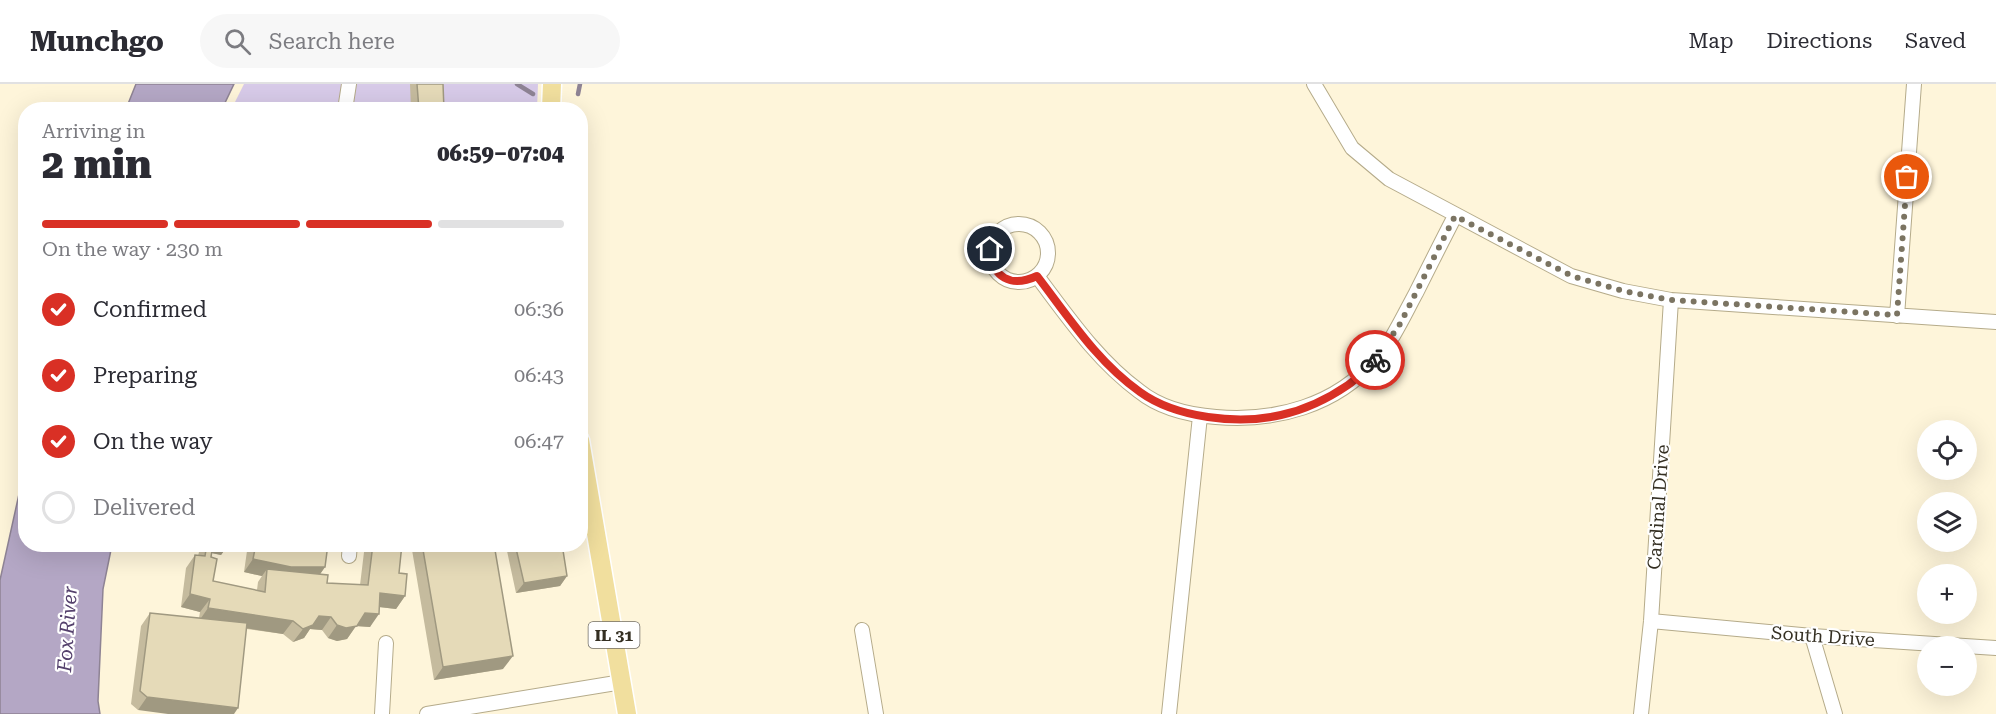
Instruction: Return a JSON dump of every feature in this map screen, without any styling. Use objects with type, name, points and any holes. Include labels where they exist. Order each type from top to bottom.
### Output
[{"type":"main road","points":[[551,102],[552,84]]},
{"type":"main road","name":"IL 31","points":[[588,486],[627,714]]},
{"type":"street","points":[[1314,84],[1352,148],[1389,179],[1572,276],[1623,291],[1671,300],[1996,322]]},
{"type":"street","points":[[1897,315],[1914,84]]},
{"type":"street","points":[[346,102],[349,86]]},
{"type":"street","points":[[1037,276],[1094,350],[1141,393],[1171,408],[1200,416],[1242,419],[1281,415],[1316,403],[1349,385],[1376,359],[1400,324],[1455,216]]},
{"type":"street","points":[[1023,224],[1033,227],[1042,235],[1047,245],[1048,256],[1037,276],[1027,281],[1015,282],[996,271],[991,260],[990,249],[993,238],[1001,230],[1011,225],[1023,224]]},
{"type":"street","name":"Cardinal Drive","points":[[1641,714],[1651,621],[1671,300]]},
{"type":"street","points":[[1169,714],[1200,416]]},
{"type":"street","name":"South Drive","points":[[1651,621],[1812,636],[1996,648]]},
{"type":"street","points":[[862,630],[876,714]]},
{"type":"street","points":[[1812,636],[1835,714]]},
{"type":"street","points":[[382,714],[386,643]]},
{"type":"street","points":[[427,714],[622,682]]},
{"type":"shaded area","points":[[244,84],[538,84],[537,102],[235,102]]},
{"type":"water","points":[[136,84],[234,84],[225,102],[129,102]]},
{"type":"water","name":"Fox River","points":[[18,499],[18,552],[111,552],[103,589],[98,701],[100,714],[0,714],[0,580]]},
{"type":"building","points":[[417,84],[443,84],[444,102],[418,102]]},
{"type":"building","points":[[206,552],[212,552],[211,557],[217,559],[213,581],[265,592],[267,569],[328,575],[327,583],[368,585],[372,552],[401,552],[399,573],[407,574],[405,596],[380,593],[379,614],[365,613],[357,626],[346,628],[337,625],[331,617],[319,616],[313,625],[303,629],[293,621],[208,608],[210,599],[190,594],[195,555],[205,556]]},
{"type":"building","points":[[254,552],[327,552],[325,567],[291,567],[253,559]]},
{"type":"building","points":[[423,552],[495,552],[513,656],[443,667]]},
{"type":"building","points":[[517,552],[563,552],[567,576],[524,583]]},
{"type":"building","points":[[150,613],[247,623],[238,708],[147,697],[140,691]]},
{"type":"waterway","points":[[517,84],[533,94]]},
{"type":"waterway","points":[[578,94],[580,84]]},
{"type":"way so far","points":[[1375,360],[1400,324],[1455,216],[1572,276],[1623,291],[1671,300],[1897,315],[1907,177]]},
{"type":"route","points":[[990,249],[991,260],[996,271],[1015,282],[1027,281],[1037,276],[1094,350],[1108,364],[1141,393],[1171,408],[1200,416],[1242,419],[1281,415],[1316,403],[1349,385],[1375,360]]}]
